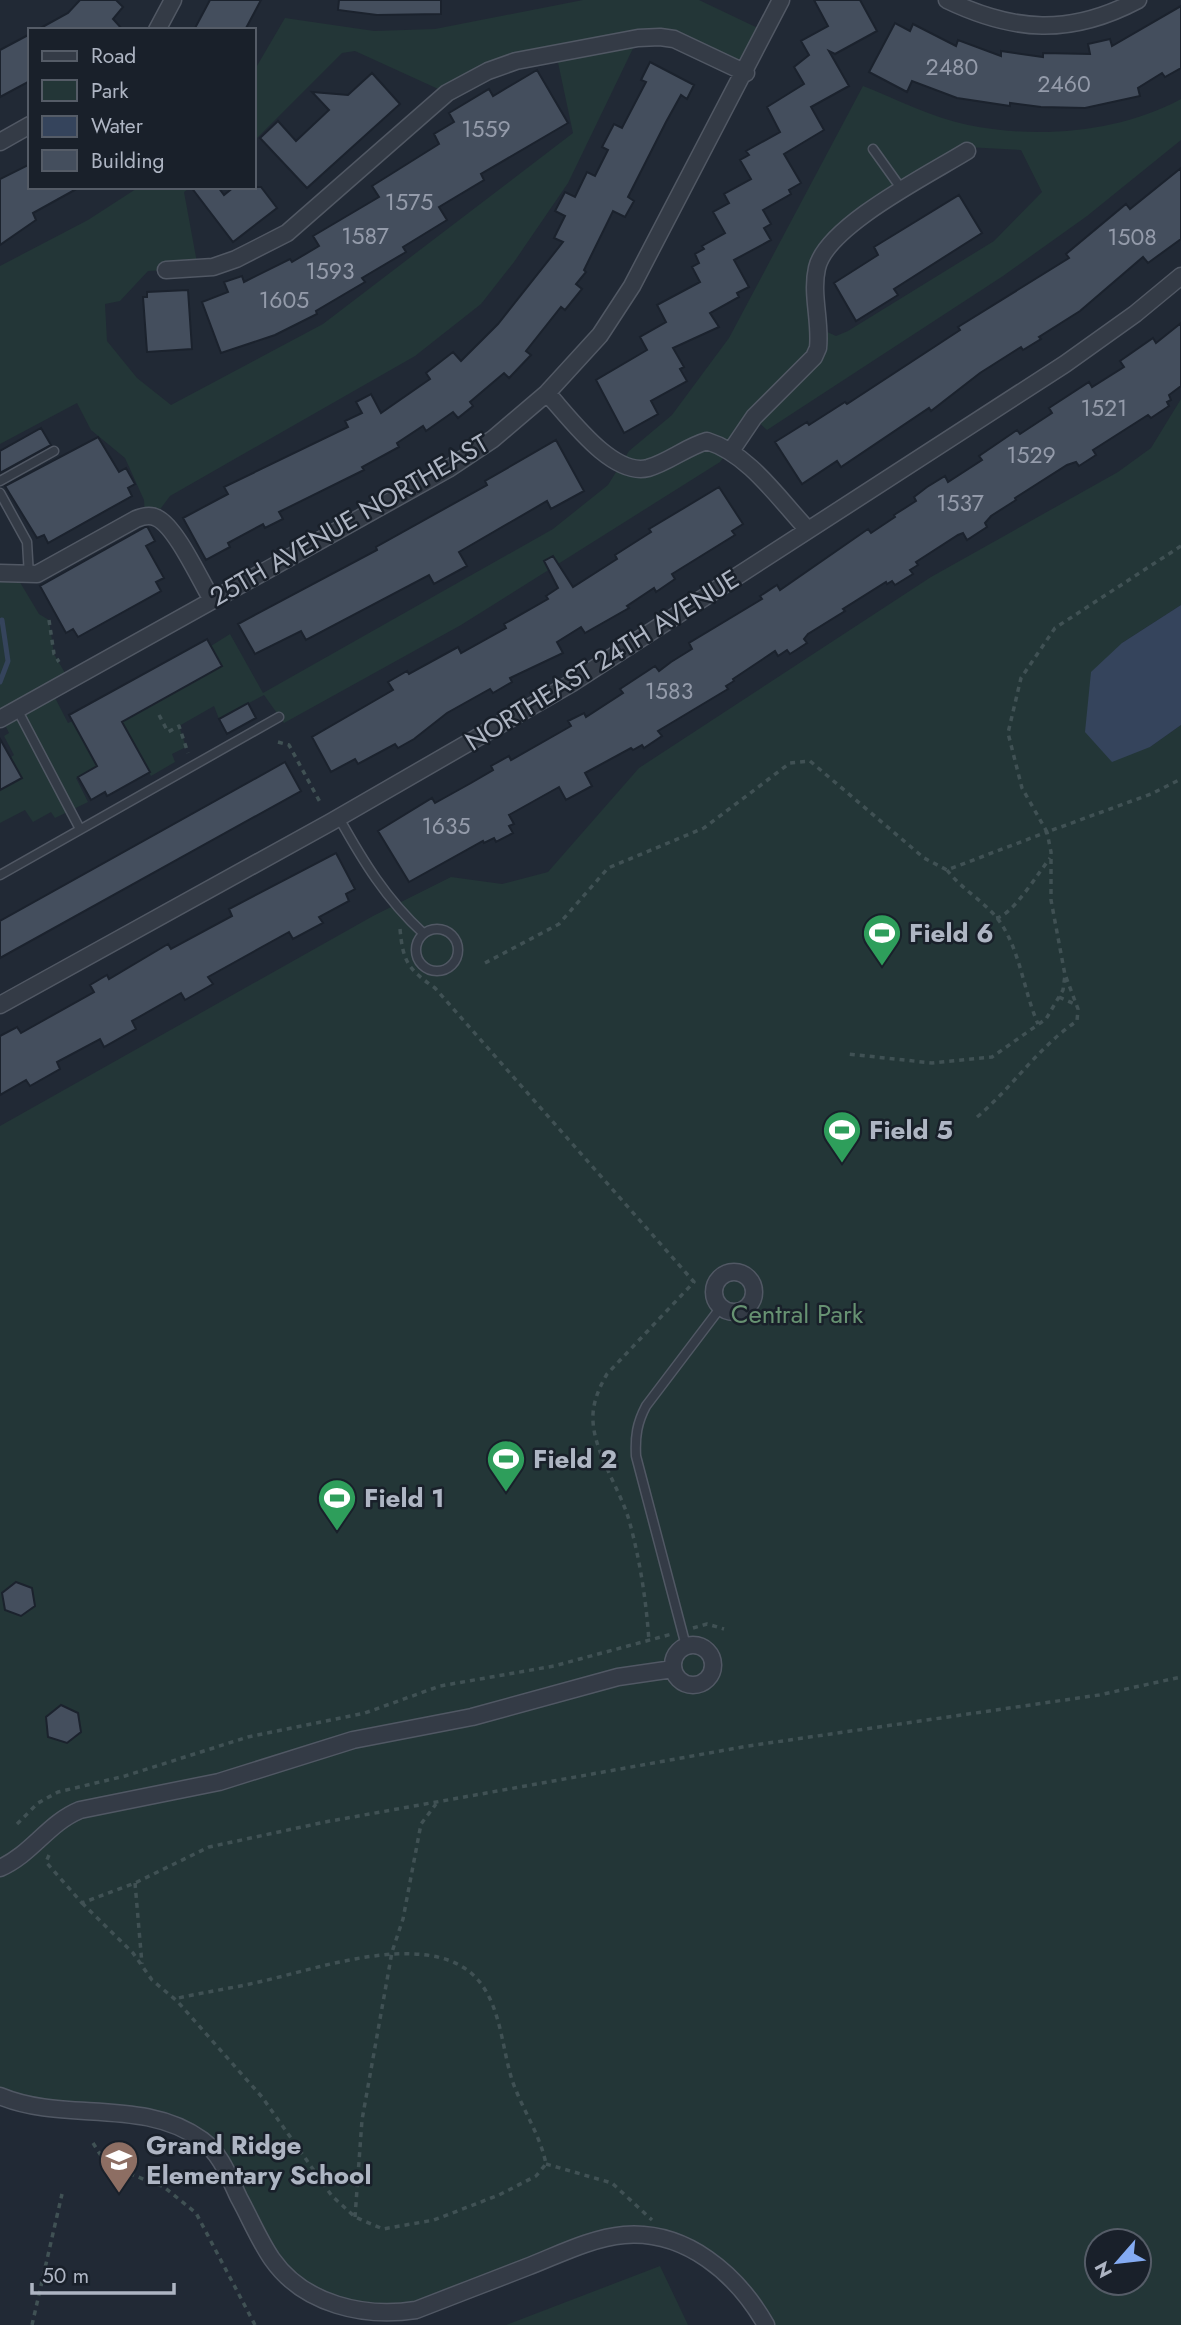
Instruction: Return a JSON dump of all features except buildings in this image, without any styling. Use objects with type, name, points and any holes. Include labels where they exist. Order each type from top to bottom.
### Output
[{"type":"street","points":[[158,28],[173,0]]},
{"type":"street","name":"25TH AVENUE NORTHEAST","points":[[0,719],[448,469],[492,439],[547,393],[600,335],[632,286],[782,0]]},
{"type":"street","points":[[947,0],[984,18],[1030,25],[1058,25],[1094,19],[1138,0]]},
{"type":"street","points":[[166,270],[213,267],[236,259],[287,233],[447,93],[476,77],[516,61],[638,38],[660,37],[674,39],[746,73]]},
{"type":"street","points":[[0,142],[28,126]]},
{"type":"street","points":[[731,451],[754,417],[814,357],[818,348],[817,267],[828,243],[849,225],[967,151]]},
{"type":"street","name":"NORTHEAST 24TH AVENUE","points":[[0,1005],[339,818],[572,683],[1065,364],[1135,314],[1181,276]]},
{"type":"street","points":[[547,393],[587,436],[620,465],[637,470],[650,467],[707,441],[731,451],[808,530]]},
{"type":"street","points":[[0,573],[29,576],[136,519],[155,516],[171,530],[212,600]]},
{"type":"street","points":[[684,1638],[707,1652],[713,1664],[709,1677],[691,1685],[679,1681],[673,1669],[674,1657],[684,1638]]},
{"type":"street","points":[[0,1868],[23,1855],[64,1816],[80,1810],[219,1782],[353,1740],[472,1717],[618,1677],[673,1669]]},
{"type":"street","points":[[0,2096],[26,2104],[118,2112],[184,2129],[215,2151],[273,2261],[310,2292],[335,2305],[391,2314],[416,2310],[583,2245],[623,2235],[654,2236],[695,2251],[736,2281],[766,2325]]},
{"type":"lane","points":[[873,149],[903,191]]},
{"type":"lane","points":[[0,481],[54,451]]},
{"type":"lane","points":[[0,493],[27,542],[29,576]]},
{"type":"lane","points":[[17,709],[80,829]]},
{"type":"lane","points":[[0,874],[279,717]]},
{"type":"lane","points":[[339,818],[371,875],[394,905],[423,933]]},
{"type":"lane","points":[[437,928],[450,933],[455,939],[458,953],[451,966],[432,971],[421,964],[416,951],[423,933],[437,928]]},
{"type":"lane","points":[[684,1638],[636,1455],[635,1439],[638,1422],[646,1406],[721,1307]]},
{"type":"path","points":[[977,1117],[996,1101],[1046,1044],[1077,1021],[1077,1006],[1065,975],[1051,901],[1051,856],[1047,832],[1022,788],[1007,733],[1021,678],[1055,628],[1181,545]]},
{"type":"path","points":[[49,620],[54,654],[59,662]]},
{"type":"path","points":[[159,715],[168,732],[179,726],[192,766]]},
{"type":"path","points":[[278,742],[289,745],[321,804]]},
{"type":"path","points":[[485,963],[559,924],[608,867],[704,828],[790,763],[810,761],[924,858],[947,870],[962,889],[996,918],[1012,943],[1039,1024]]},
{"type":"path","points":[[947,870],[1151,794],[1181,779]]},
{"type":"path","points":[[996,918],[1002,917],[1011,908],[1051,856]]},
{"type":"path","points":[[393,920],[400,930],[402,951],[412,972],[435,988],[694,1282],[607,1374],[599,1387],[593,1415],[598,1442],[628,1517],[645,1584],[649,1640]]},
{"type":"path","points":[[848,1054],[932,1063],[992,1057],[1046,1019],[1059,997],[1065,975]]},
{"type":"path","points":[[1059,997],[1077,1006]]},
{"type":"path","points":[[18,1824],[38,1803],[58,1792],[125,1776],[248,1737],[365,1713],[440,1686],[554,1666],[649,1640],[684,1638],[707,1624],[724,1629]]},
{"type":"path","points":[[82,1903],[135,1883],[209,1847],[437,1802],[748,1746],[1099,1695],[1181,1677]]},
{"type":"path","points":[[355,2217],[362,2120],[391,1952],[403,1919],[421,1824],[437,1802]]},
{"type":"path","points":[[50,1853],[46,1862],[262,2097],[332,2196],[355,2217],[383,2229],[434,2220],[499,2195],[536,2176],[546,2164]]},
{"type":"path","points":[[135,1883],[142,1966]]},
{"type":"path","points":[[174,1999],[391,1952],[452,1962],[472,1973],[485,1989],[506,2048],[512,2080],[542,2147],[546,2164]]},
{"type":"path","points":[[93,2143],[107,2165],[164,2187],[196,2213],[255,2325]]},
{"type":"path","points":[[546,2164],[612,2183],[648,2215],[654,2224]]},
{"type":"path","points":[[32,2325],[62,2194]]},
{"type":"green space","points":[[583,0],[699,0],[766,32],[746,73],[674,39],[638,38],[568,183],[514,262],[481,304],[415,356],[170,496],[155,516],[145,516],[144,500],[125,458],[91,430],[77,403],[0,444],[0,266],[88,220],[136,189],[188,189],[184,192],[198,268],[148,271],[120,301],[105,304],[107,341],[137,378],[171,405],[323,324],[573,133],[556,53],[447,93],[355,51],[342,53],[256,139],[256,68],[285,18],[374,31],[435,29]]},
{"type":"green space","points":[[863,86],[955,122],[1022,132],[1104,126],[1157,110],[1181,99],[1181,140],[1087,216],[1003,276],[767,430],[754,418],[720,462],[461,625],[284,723],[264,695],[219,719],[214,706],[179,726],[186,747],[172,754],[175,762],[151,776],[134,745],[76,778],[88,802],[55,818],[51,812],[33,822],[25,810],[0,823],[0,790],[22,778],[11,757],[14,755],[4,736],[9,733],[0,715],[0,573],[15,574],[39,614],[49,620],[54,654],[69,680],[51,690],[68,723],[73,721],[84,742],[222,666],[211,646],[230,634],[263,693],[553,529],[608,485],[629,451],[672,415],[729,338]],"holes":[[[966,147],[1021,150],[1042,192],[994,241],[848,331],[836,336],[821,329],[823,254]]]},
{"type":"green space","name":"Central Park","points":[[1181,399],[1181,605],[1122,643],[1150,747],[1181,725],[1181,2325],[766,2325],[695,2251],[623,2235],[416,2310],[368,2312],[291,2279],[215,2151],[185,2129],[0,2096],[0,1126],[373,916],[451,877],[502,884],[548,872],[639,768],[931,577],[1118,472],[1151,448]]},
{"type":"green space","points":[[660,2266],[688,2325],[506,2325]]},
{"type":"water","points":[[1181,605],[1181,725],[1150,747],[1112,762],[1085,732],[1091,672],[1122,643]]},
{"type":"waterway","points":[[0,682],[8,661],[2,620]]},
{"type":"place","name":"Field 6","points":[[882,967]]},
{"type":"place","name":"Field 5","points":[[842,1164]]},
{"type":"place","name":"Field 2","points":[[506,1493]]},
{"type":"place","name":"Field 1","points":[[337,1532]]},
{"type":"place","name":"Grand Ridge Elementary School","points":[[119,2194]]}]
